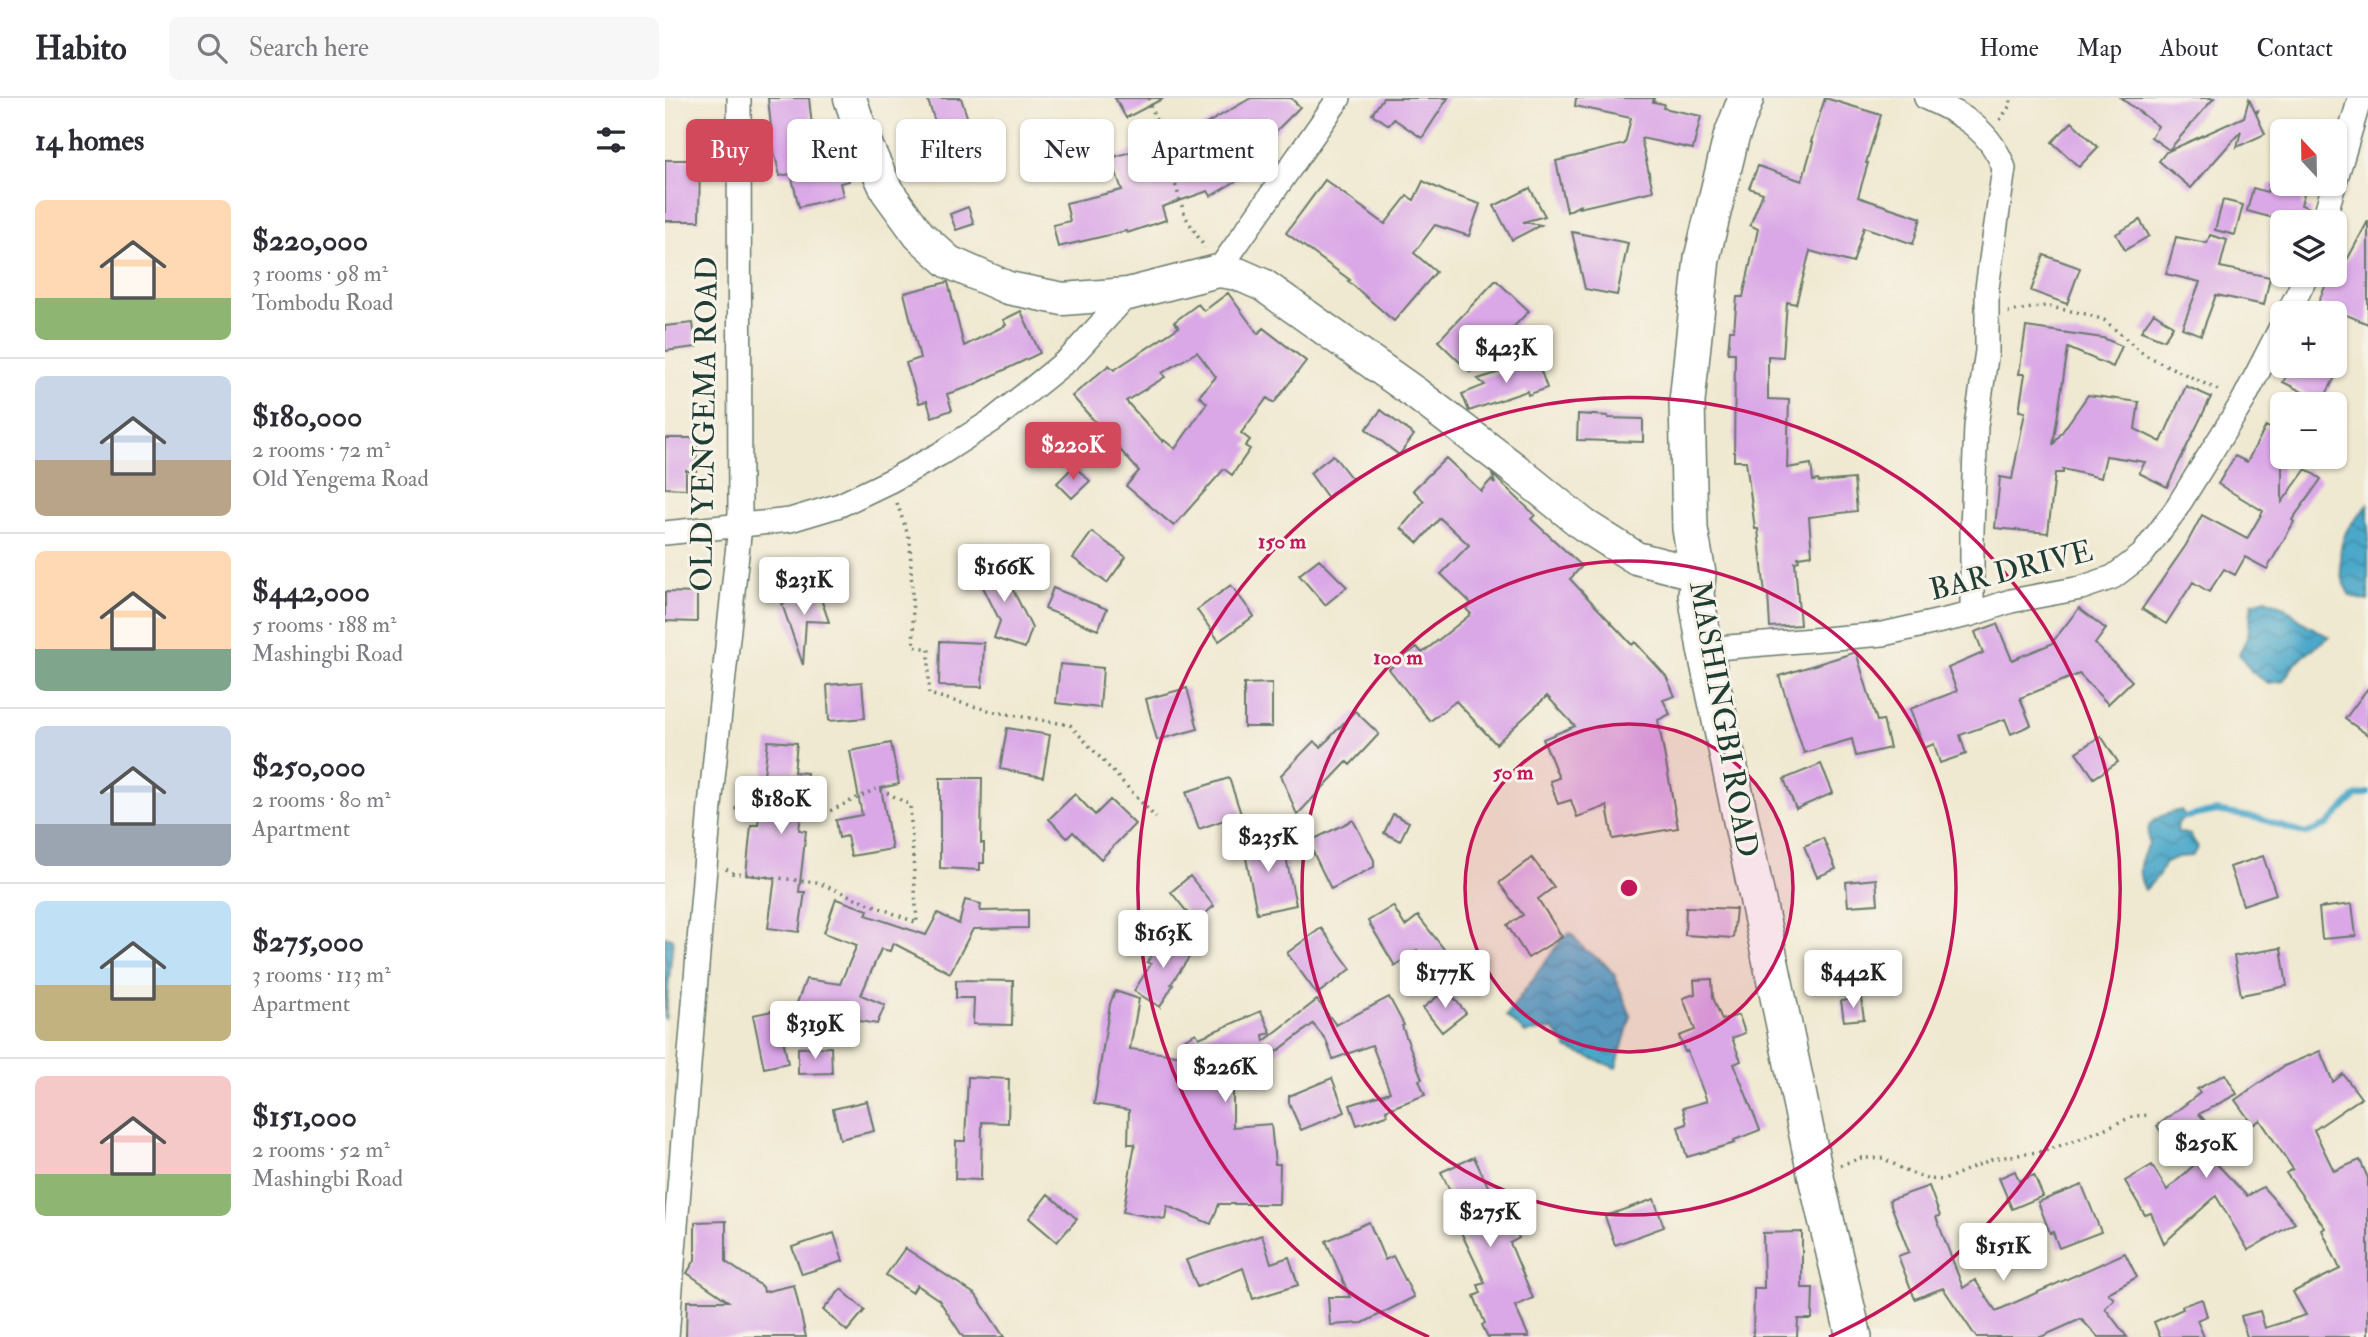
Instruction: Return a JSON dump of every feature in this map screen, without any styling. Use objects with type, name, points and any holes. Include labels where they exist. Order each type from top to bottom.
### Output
[{"type":"main road","points":[[850,98],[864,140],[887,191],[919,235],[949,262],[1008,288],[1063,299],[1128,295],[1218,271],[1238,274],[1263,285],[1415,393],[1584,525],[1636,558],[1698,574]]},
{"type":"main road","name":"MASHINGBI ROAD","points":[[1746,98],[1731,138],[1702,258],[1688,402],[1690,529],[1698,574],[1696,594],[1705,649],[1815,1173],[1854,1337]]},
{"type":"street","name":"OLD YENGEMA ROAD","points":[[667,1337],[673,1152],[708,855],[710,806],[740,526],[739,98]]},
{"type":"street","points":[[1218,271],[1339,98]]},
{"type":"street","points":[[1926,98],[1979,129],[1998,150],[2004,168],[1987,288],[1987,351],[1976,426],[1972,614]]},
{"type":"street","points":[[2327,210],[2360,98]]},
{"type":"street","points":[[665,533],[789,520],[840,505],[890,481],[940,454],[993,420],[1070,358],[1128,295]]},
{"type":"street","name":"BAR DRIVE","points":[[1705,649],[1883,634],[1972,614],[2011,601],[2081,587],[2113,576],[2142,555],[2174,512],[2243,401],[2270,348]]},
{"type":"path","points":[[1149,98],[1185,215],[1218,271]]},
{"type":"path","points":[[1989,315],[2045,306],[2104,320],[2145,355],[2243,401]]},
{"type":"path","points":[[890,481],[910,541],[914,646],[929,649],[929,694],[995,712],[1070,725],[1156,818]]},
{"type":"path","points":[[708,855],[732,873],[816,882],[917,923],[910,805],[878,788],[815,818],[710,806]]},
{"type":"path","points":[[1815,1173],[1861,1158],[1883,1157],[1906,1171],[1927,1179],[1944,1180],[1992,1159],[2044,1151],[2134,1116],[2151,1115]]},
{"type":"water","points":[[2368,504],[2367,601],[2350,596],[2343,581],[2340,555],[2347,530]]},
{"type":"water","points":[[2266,599],[2285,607],[2301,621],[2329,637],[2295,663],[2283,681],[2268,683],[2252,672],[2239,654],[2248,636],[2252,603]]},
{"type":"water","points":[[2181,810],[2186,817],[2178,823],[2177,832],[2190,835],[2198,847],[2192,856],[2165,862],[2159,875],[2145,890],[2140,878],[2140,866],[2149,844],[2151,823],[2166,814]]},
{"type":"water","points":[[1571,933],[1584,949],[1603,962],[1614,974],[1631,1016],[1616,1068],[1568,1049],[1553,1029],[1525,1033],[1506,1016],[1564,936]]},
{"type":"water","points":[[665,936],[673,939],[665,1020]]},
{"type":"building","points":[[768,98],[809,98],[811,119],[787,119],[787,175],[780,176],[773,147],[773,119],[770,119]]},
{"type":"building","points":[[927,98],[961,98],[968,119],[934,119]]},
{"type":"building","points":[[1115,98],[1164,98],[1126,118]]},
{"type":"building","points":[[1251,98],[1291,98],[1300,107],[1278,129],[1278,119],[1215,119]]},
{"type":"building","points":[[1383,98],[1448,98],[1422,138],[1394,119],[1389,125],[1372,114]]},
{"type":"building","points":[[1576,98],[1654,98],[1653,102],[1664,104],[1663,108],[1701,116],[1693,149],[1641,138],[1653,191],[1579,208],[1580,205],[1567,212],[1556,161],[1625,144],[1631,118],[1575,106]]},
{"type":"building","points":[[1825,98],[1881,115],[1858,197],[1921,218],[1913,244],[1864,227],[1853,263],[1810,251],[1796,304],[1787,302],[1783,357],[1768,356],[1768,399],[1789,400],[1787,468],[1811,464],[1813,481],[1819,482],[1854,479],[1857,511],[1809,517],[1812,555],[1798,557],[1799,561],[1795,562],[1800,625],[1770,627],[1768,594],[1765,594],[1758,529],[1755,529],[1746,461],[1734,461],[1735,353],[1728,353],[1730,330],[1734,330],[1737,297],[1743,297],[1758,229],[1750,225],[1763,193],[1749,188],[1758,166],[1802,181]]},
{"type":"building","points":[[2121,98],[2214,98],[2169,150],[2151,137],[2158,126]]},
{"type":"building","points":[[2249,99],[2255,112],[2259,110],[2256,114],[2265,134],[2237,147],[2241,131],[2191,188],[2159,161],[2166,152],[2244,117]]},
{"type":"building","points":[[2072,122],[2098,147],[2079,167],[2052,142]]},
{"type":"building","points":[[1128,153],[1128,182],[1235,182],[1211,196],[1208,191],[1162,207],[1166,220],[1127,233],[1126,231],[1058,247],[1053,225],[1070,221],[1066,203],[1122,190],[1114,167],[1114,157]]},
{"type":"building","points":[[665,160],[686,160],[686,182],[700,182],[699,221],[665,221]]},
{"type":"building","points":[[1325,180],[1385,224],[1407,196],[1414,200],[1423,181],[1480,204],[1469,236],[1435,225],[1414,253],[1436,272],[1394,321],[1348,281],[1350,280],[1286,233]]},
{"type":"building","points":[[793,182],[844,182],[840,183],[843,196],[799,207]]},
{"type":"building","points":[[2270,184],[2270,196],[2304,196],[2301,205],[2312,210],[2270,210],[2270,217],[2247,211],[2253,188],[2267,192]]},
{"type":"building","points":[[1530,188],[1545,216],[1523,222],[1541,225],[1512,240],[1494,206]]},
{"type":"building","points":[[2223,200],[2243,205],[2235,235],[2215,230]]},
{"type":"building","points":[[968,207],[974,224],[956,230],[950,214]]},
{"type":"building","points":[[2140,220],[2149,236],[2125,250],[2116,234]]},
{"type":"building","points":[[2368,221],[2368,324],[2347,315],[2347,301],[2319,301],[2325,287],[2347,287],[2347,260]]},
{"type":"building","points":[[1572,232],[1628,243],[1617,295],[1585,289]]},
{"type":"building","points":[[2210,235],[2227,240],[2220,267],[2270,277],[2264,305],[2216,295],[2201,335],[2182,328],[2200,282],[2166,274],[2176,237],[2207,243]]},
{"type":"building","points":[[2044,255],[2080,268],[2067,304],[2031,291]]},
{"type":"building","points":[[1496,280],[1529,311],[1470,372],[1438,341]]},
{"type":"building","points":[[948,282],[964,346],[1006,325],[1003,320],[1021,311],[1040,353],[969,387],[947,394],[952,410],[932,417],[927,401],[919,403],[906,363],[920,358],[904,293]]},
{"type":"building","points":[[1228,293],[1258,334],[1263,328],[1306,361],[1274,403],[1267,398],[1241,433],[1250,440],[1245,446],[1250,449],[1232,475],[1224,469],[1174,526],[1126,486],[1139,471],[1072,396],[1109,365],[1114,370],[1179,327],[1174,322],[1198,304],[1204,311]],"holes":[[[1197,352],[1216,377],[1199,396],[1207,403],[1175,449],[1164,440],[1163,442],[1126,401],[1165,377],[1162,373]]]},
{"type":"building","points":[[2154,313],[2173,326],[2164,340],[2141,331]]},
{"type":"building","points":[[693,323],[696,347],[665,351],[665,326]]},
{"type":"building","points":[[2026,327],[2103,338],[2122,346],[2113,367],[2068,348],[2053,445],[2088,395],[2139,402],[2135,429],[2161,442],[2186,386],[2211,397],[2167,487],[2139,473],[2145,462],[2106,456],[2101,478],[2063,469],[2063,473],[2055,473],[2048,533],[1995,528],[2000,477],[2012,479],[2025,412],[2019,411],[2025,374],[2019,374]]},
{"type":"building","points":[[1537,360],[1547,388],[1528,395],[1527,391],[1469,411],[1462,394],[1485,385],[1478,379]]},
{"type":"building","points":[[2285,378],[2335,378],[2327,392],[2302,392],[2283,382]]},
{"type":"building","points":[[1381,410],[1414,435],[1399,455],[1366,429]]},
{"type":"building","points":[[1578,414],[1643,419],[1643,442],[1577,440]]},
{"type":"building","points":[[2266,426],[2270,428],[2270,469],[2282,469],[2282,502],[2306,469],[2321,479],[2292,520],[2294,522],[2267,569],[2245,557],[2235,575],[2224,569],[2209,592],[2193,582],[2166,624],[2142,609],[2186,545],[2202,515],[2247,539],[2263,511],[2218,484],[2235,456],[2247,462]]},
{"type":"building","points":[[665,438],[697,438],[696,474],[686,470],[686,489],[665,488]]},
{"type":"building","points":[[1333,455],[1352,479],[1328,498],[1310,473]]},
{"type":"building","points":[[1446,458],[1481,491],[1491,480],[1495,484],[1492,474],[1535,515],[1531,519],[1582,566],[1570,579],[1632,645],[1635,642],[1666,676],[1675,696],[1663,700],[1670,714],[1658,720],[1678,828],[1613,839],[1607,806],[1577,817],[1571,800],[1558,804],[1550,781],[1559,778],[1543,739],[1575,726],[1547,696],[1496,744],[1456,701],[1430,721],[1389,669],[1417,647],[1422,653],[1471,614],[1466,609],[1471,603],[1441,574],[1469,545],[1440,518],[1418,543],[1401,528],[1424,501],[1413,490]]},
{"type":"building","points":[[1074,466],[1090,481],[1072,498],[1057,483]]},
{"type":"building","points":[[1092,532],[1126,557],[1107,583],[1073,558]]},
{"type":"building","points":[[996,556],[1032,628],[1025,648],[994,638],[1000,621],[973,567]]},
{"type":"building","points":[[1319,559],[1347,587],[1325,605],[1299,575]]},
{"type":"building","points":[[1231,585],[1254,616],[1219,641],[1197,610]]},
{"type":"building","points":[[1053,588],[1107,609],[1098,630],[1045,609]]},
{"type":"building","points":[[665,592],[697,593],[697,622],[665,621]]},
{"type":"building","points":[[819,593],[829,622],[806,621],[803,665],[782,604]]},
{"type":"building","points":[[2079,608],[2106,629],[2095,644],[2132,681],[2108,704],[2079,674],[2020,698],[2031,725],[2011,734],[2005,719],[1960,735],[1966,754],[1940,763],[1934,744],[1924,748],[1910,709],[1957,691],[1948,668],[1983,653],[1975,632],[1997,624],[2012,660],[2051,644]]},
{"type":"building","points":[[940,641],[984,643],[982,687],[939,686]]},
{"type":"building","points":[[1856,652],[1877,721],[1883,720],[1890,748],[1856,756],[1852,739],[1804,753],[1779,676]]},
{"type":"building","points":[[1060,664],[1103,668],[1100,708],[1056,703]]},
{"type":"building","points":[[862,682],[865,718],[829,721],[827,685]]},
{"type":"building","points":[[1272,683],[1272,727],[1244,727],[1244,684]]},
{"type":"building","points":[[1187,688],[1198,729],[1157,740],[1146,699]]},
{"type":"building","points":[[2368,688],[2368,735],[2345,719]]},
{"type":"building","points":[[1355,711],[1379,734],[1350,765],[1347,762],[1297,815],[1281,775],[1314,741],[1321,747]]},
{"type":"building","points":[[1007,728],[1050,735],[1043,777],[1000,769]]},
{"type":"building","points":[[2101,736],[2118,762],[2094,778],[2076,752]]},
{"type":"building","points":[[768,741],[797,743],[794,772],[807,773],[799,830],[806,831],[799,892],[805,892],[799,932],[768,928],[775,878],[746,875],[751,825],[758,825]]},
{"type":"building","points":[[891,743],[899,784],[881,788],[892,849],[851,856],[847,836],[839,838],[836,820],[862,815],[850,751]]},
{"type":"building","points":[[1821,764],[1833,793],[1796,809],[1784,779]]},
{"type":"building","points":[[940,778],[982,778],[981,843],[984,843],[984,863],[980,863],[980,870],[940,868]]},
{"type":"building","points":[[1229,778],[1241,814],[1199,829],[1186,792]]},
{"type":"building","points":[[1075,794],[1095,815],[1110,800],[1135,824],[1101,859],[1073,832],[1067,838],[1049,819]]},
{"type":"building","points":[[1393,814],[1409,822],[1400,841],[1384,833]]},
{"type":"building","points":[[1353,820],[1374,860],[1374,867],[1331,889],[1308,842]]},
{"type":"building","points":[[1263,833],[1266,847],[1283,843],[1296,905],[1257,913],[1242,838]]},
{"type":"building","points":[[1823,838],[1836,869],[1817,877],[1804,846]]},
{"type":"building","points":[[2263,856],[2276,894],[2243,905],[2230,867]]},
{"type":"building","points":[[1532,858],[1554,887],[1538,899],[1562,937],[1528,958],[1507,925],[1523,915],[1499,883]]},
{"type":"building","points":[[1190,876],[1214,906],[1195,922],[1171,892]]},
{"type":"building","points":[[1876,879],[1878,904],[1848,906],[1846,882]]},
{"type":"building","points":[[836,899],[868,910],[866,915],[926,935],[938,913],[959,924],[965,900],[981,904],[980,911],[1028,910],[1028,928],[973,929],[950,973],[893,943],[890,951],[881,949],[861,995],[885,1005],[877,1024],[848,1019],[829,1012],[829,1017],[794,1011],[806,979],[840,984],[857,945],[824,933]]},
{"type":"building","points":[[2352,904],[2356,936],[2322,939],[2319,908]]},
{"type":"building","points":[[1393,906],[1405,926],[1418,916],[1461,971],[1441,985],[1417,950],[1395,966],[1368,921]]},
{"type":"building","points":[[1686,907],[1736,909],[1733,938],[1685,935]]},
{"type":"building","points":[[1321,928],[1351,969],[1317,994],[1287,953]]},
{"type":"building","points":[[1166,934],[1192,953],[1171,984],[1173,985],[1160,1007],[1134,991],[1151,964],[1147,962]]},
{"type":"building","points":[[2281,948],[2287,986],[2241,995],[2234,956]]},
{"type":"building","points":[[1712,979],[1713,997],[1722,1020],[1739,1015],[1745,1033],[1732,1038],[1741,1061],[1734,1064],[1760,1130],[1734,1140],[1735,1143],[1687,1157],[1678,1127],[1687,1124],[1683,1108],[1707,1101],[1679,1036],[1695,1030],[1683,998],[1695,994],[1694,980]]},
{"type":"building","points":[[956,980],[1013,981],[1012,1025],[973,1024],[974,998],[956,998]]},
{"type":"building","points":[[1447,989],[1466,1013],[1442,1032],[1423,1008]]},
{"type":"building","points":[[1115,991],[1139,999],[1130,1049],[1191,1057],[1182,1041],[1196,1033],[1199,1038],[1261,1011],[1271,1033],[1263,1035],[1264,1041],[1317,1000],[1336,1025],[1389,997],[1404,1025],[1402,1026],[1422,1079],[1419,1080],[1425,1095],[1386,1110],[1387,1115],[1357,1125],[1350,1105],[1390,1092],[1372,1045],[1333,1059],[1326,1040],[1313,1024],[1266,1060],[1266,1068],[1233,1083],[1233,1127],[1271,1124],[1275,1164],[1280,1164],[1279,1204],[1219,1204],[1211,1224],[1167,1206],[1165,1219],[1123,1212],[1135,1144],[1128,1144],[1129,1110],[1094,1104],[1110,1004]]},
{"type":"building","points":[[1861,998],[1864,1019],[1844,1021],[1841,1001]]},
{"type":"building","points":[[777,1010],[788,1063],[764,1068],[753,1015]]},
{"type":"building","points":[[831,1047],[832,1073],[798,1074],[798,1048]]},
{"type":"building","points":[[2320,1051],[2333,1082],[2343,1074],[2361,1098],[2314,1130],[2334,1171],[2360,1160],[2368,1178],[2368,1337],[2247,1337],[2241,1316],[2260,1311],[2265,1328],[2306,1315],[2293,1292],[2340,1269],[2322,1230],[2325,1228],[2286,1173],[2293,1169],[2260,1120],[2253,1125],[2235,1100],[2284,1066]]},
{"type":"building","points":[[2225,1074],[2237,1094],[2199,1114],[2228,1148],[2214,1161],[2247,1196],[2263,1187],[2295,1223],[2248,1250],[2216,1196],[2164,1243],[2151,1213],[2145,1215],[2125,1181],[2152,1165],[2167,1190],[2205,1155],[2181,1125],[2163,1135],[2157,1126],[2200,1093],[2197,1089]]},
{"type":"building","points":[[968,1077],[1009,1079],[1008,1123],[982,1122],[981,1180],[955,1179],[956,1141],[965,1141]]},
{"type":"building","points":[[1332,1078],[1345,1112],[1301,1130],[1289,1103],[1289,1096]]},
{"type":"building","points":[[867,1101],[874,1131],[840,1139],[833,1109]]},
{"type":"building","points":[[1474,1157],[1495,1201],[1506,1196],[1518,1221],[1512,1224],[1519,1238],[1510,1243],[1533,1298],[1515,1306],[1529,1337],[1488,1337],[1482,1325],[1485,1323],[1474,1296],[1481,1293],[1478,1285],[1485,1283],[1451,1211],[1458,1208],[1441,1172]]},
{"type":"building","points":[[2015,1171],[2019,1181],[2034,1175],[2043,1196],[2012,1209],[1999,1178]]},
{"type":"building","points":[[2082,1185],[2101,1232],[2059,1248],[2038,1202]]},
{"type":"building","points":[[1929,1186],[1940,1216],[1936,1217],[1963,1288],[1975,1280],[1996,1311],[2125,1253],[2137,1277],[2108,1293],[2114,1299],[2105,1308],[2127,1337],[2098,1337],[2081,1319],[2041,1337],[1976,1337],[1943,1288],[1915,1299],[1898,1256],[1909,1252],[1889,1200]]},
{"type":"building","points":[[1048,1194],[1077,1219],[1057,1242],[1029,1218]]},
{"type":"building","points":[[1654,1199],[1664,1227],[1615,1245],[1605,1216]]},
{"type":"building","points":[[726,1221],[726,1262],[763,1287],[764,1292],[794,1285],[806,1337],[686,1337],[687,1301],[728,1301],[687,1273],[695,1260],[695,1222]]},
{"type":"building","points":[[1369,1222],[1385,1260],[1393,1256],[1414,1297],[1363,1323],[1330,1325],[1328,1297],[1350,1297],[1326,1241]]},
{"type":"building","points":[[1802,1232],[1802,1288],[1813,1288],[1812,1319],[1798,1319],[1797,1337],[1753,1337],[1754,1288],[1764,1288],[1763,1233]]},
{"type":"building","points":[[834,1233],[843,1261],[802,1274],[792,1247]]},
{"type":"building","points":[[1262,1235],[1271,1263],[1289,1257],[1298,1285],[1253,1299],[1243,1268],[1197,1287],[1186,1260]]},
{"type":"building","points":[[905,1248],[976,1295],[1004,1337],[963,1337],[939,1300],[917,1285],[912,1293],[886,1275]]},
{"type":"building","points":[[841,1289],[865,1310],[847,1331],[823,1310]]},
{"type":"building","points":[[2202,1299],[2207,1316],[2197,1320],[2204,1337],[2160,1337],[2154,1322],[2183,1309],[2182,1306]]},
{"type":"waterway","points":[[2186,817],[2217,811],[2261,819],[2305,834],[2327,825],[2356,796],[2368,793]]}]
